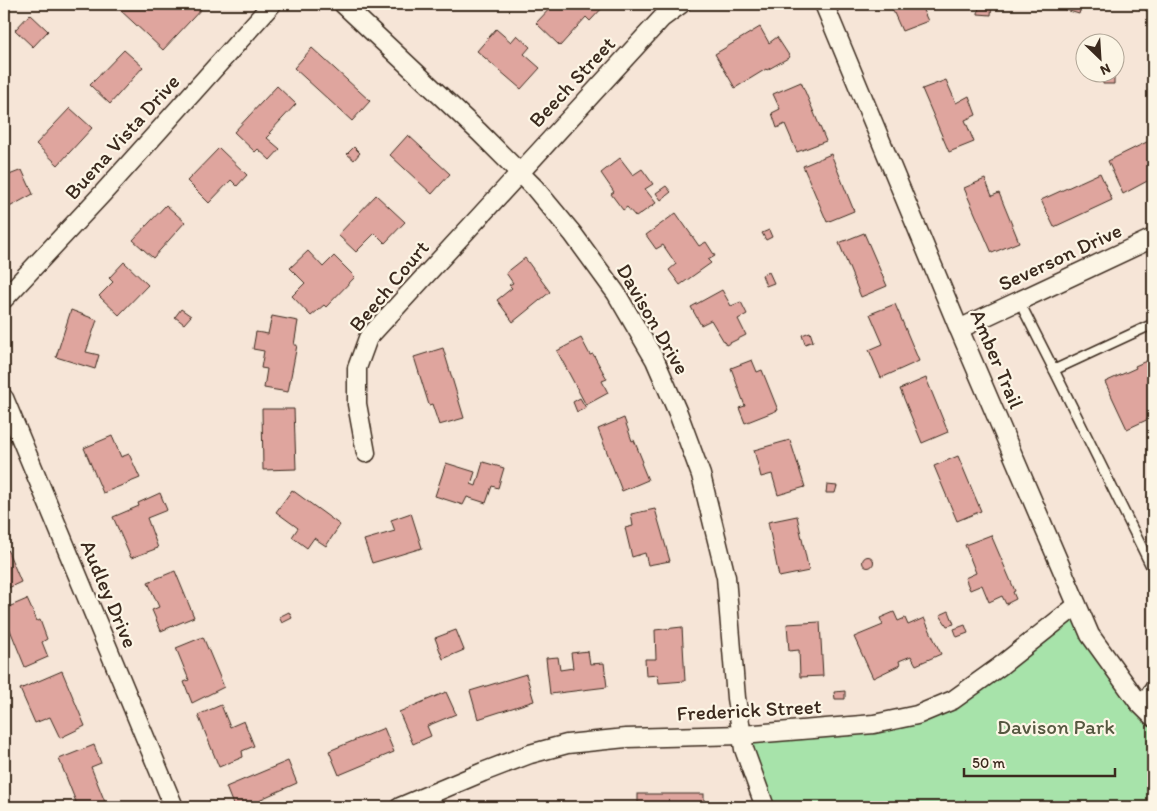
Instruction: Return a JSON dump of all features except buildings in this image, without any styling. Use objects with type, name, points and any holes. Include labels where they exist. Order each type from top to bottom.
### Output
[{"type":"street","name":"Buena Vista Drive","points":[[4,300],[103,193],[272,4]]},
{"type":"street","name":"Davison Drive","points":[[343,4],[479,132],[534,187],[573,234],[616,293],[655,360],[678,413],[701,475],[726,577],[736,698],[744,749],[765,807]]},
{"type":"street","name":"Beech Street","points":[[519,172],[662,18],[681,4]]},
{"type":"street","name":"Amber Trail","points":[[824,4],[1076,606],[1090,636],[1139,703],[1153,717]]},
{"type":"street","name":"Beech Court","points":[[366,453],[357,404],[357,368],[368,338],[519,172]]},
{"type":"street","name":"Severson Drive","points":[[960,329],[1153,238]]},
{"type":"street","name":"Audley Drive","points":[[4,398],[174,807]]},
{"type":"street","name":"Frederick Street","points":[[400,807],[530,754],[567,744],[626,738],[742,735],[874,724],[917,715],[953,700],[999,667],[1076,606]]},
{"type":"lane","points":[[1019,301],[1153,570]]},
{"type":"lane","points":[[1054,370],[1153,324]]},
{"type":"lane","points":[[1139,703],[1153,683]]},
{"type":"green space","name":"Davison Park","points":[[1076,606],[1153,717],[1153,807],[765,807],[742,735],[917,715]]}]
